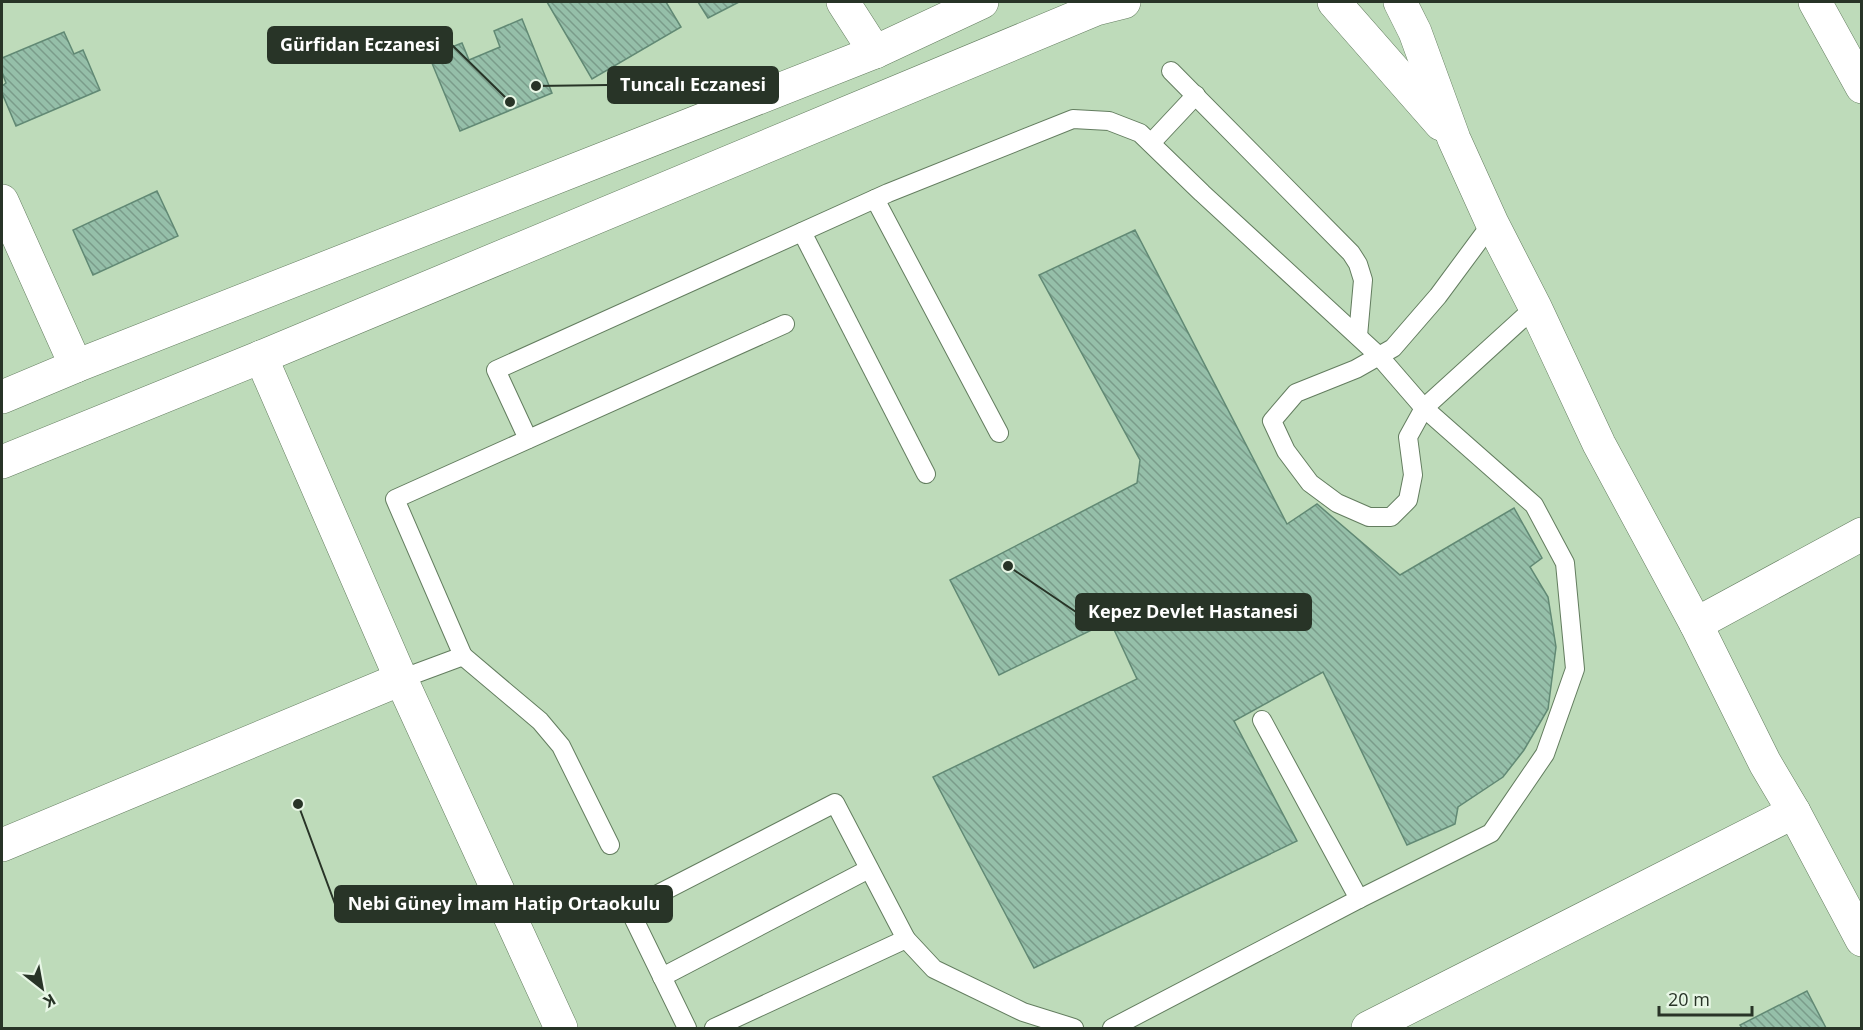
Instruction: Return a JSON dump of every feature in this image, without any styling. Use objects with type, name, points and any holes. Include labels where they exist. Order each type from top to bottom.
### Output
[{"type":"street","points":[[843,2],[875,52]]},
{"type":"street","points":[[2,397],[875,52],[982,2]]},
{"type":"street","points":[[2,462],[261,357],[1096,9],[1124,2]]},
{"type":"street","points":[[1334,2],[1454,139]]},
{"type":"street","points":[[1400,2],[1415,32],[1454,139],[1599,444],[1696,624],[1765,763],[1794,812],[1862,940]]},
{"type":"street","points":[[1815,2],[1862,87]]},
{"type":"street","points":[[2,201],[76,366]]},
{"type":"street","points":[[261,357],[401,679],[561,1029]]},
{"type":"street","points":[[1696,624],[1862,534]]},
{"type":"street","points":[[2,846],[401,679]]},
{"type":"street","points":[[1368,1029],[1794,812]]},
{"type":"lane","points":[[1171,70],[1343,245],[1358,264],[1363,280],[1358,336]]},
{"type":"lane","points":[[1151,143],[1196,95]]},
{"type":"lane","points":[[528,440],[496,370],[875,199],[1073,119],[1109,121],[1140,132],[1202,193],[1379,356],[1424,408],[1534,505],[1565,563],[1575,669],[1545,754],[1491,833],[1359,899],[1112,1029]]},
{"type":"lane","points":[[875,199],[999,433]]},
{"type":"lane","points":[[1492,223],[1438,296],[1393,348],[1356,369],[1296,393],[1272,421],[1286,451],[1310,483],[1337,503],[1369,518],[1391,517],[1408,500],[1413,475],[1408,437],[1424,408],[1534,307]]},
{"type":"lane","points":[[802,232],[926,474]]},
{"type":"lane","points":[[610,844],[561,746],[540,721],[463,656],[395,499],[785,324]]},
{"type":"lane","points":[[401,679],[463,656]]},
{"type":"lane","points":[[1262,720],[1359,899]]},
{"type":"lane","points":[[687,1029],[629,909],[835,803],[906,939],[934,969],[1023,1012],[1074,1029]]},
{"type":"lane","points":[[662,977],[869,868]]},
{"type":"lane","points":[[714,1029],[906,939]]},
{"type":"building","points":[[547,2],[666,2],[681,27],[592,79]]},
{"type":"building","points":[[698,2],[739,2],[708,18]]},
{"type":"building","points":[[522,19],[552,93],[460,131],[429,56],[462,43],[469,60],[500,47],[494,31]]},
{"type":"building","points":[[64,32],[74,54],[83,50],[100,90],[16,126],[2,93],[2,86],[6,83],[2,72],[2,58]]},
{"type":"building","points":[[157,191],[178,236],[93,275],[73,230]]},
{"type":"building","points":[[1135,230],[1287,524],[1317,504],[1400,575],[1514,508],[1542,558],[1530,567],[1548,597],[1556,647],[1548,709],[1524,750],[1503,777],[1458,807],[1455,824],[1407,845],[1323,672],[1234,721],[1297,841],[1034,968],[933,777],[1137,679],[1110,621],[999,675],[950,580],[1137,483],[1140,460],[1039,275]]},
{"type":"building","points":[[1807,991],[1826,1028],[1742,1028],[1740,1025]]},
{"type":"place","name":"Tuncalı Eczanesi","points":[[536,86]]},
{"type":"place","name":"Gürfidan Eczanesi","points":[[510,102]]},
{"type":"place","name":"Kepez Devlet Hastanesi","points":[[1008,566]]},
{"type":"place","name":"Nebi Güney İmam Hatip Ortaokulu","points":[[298,804]]}]
